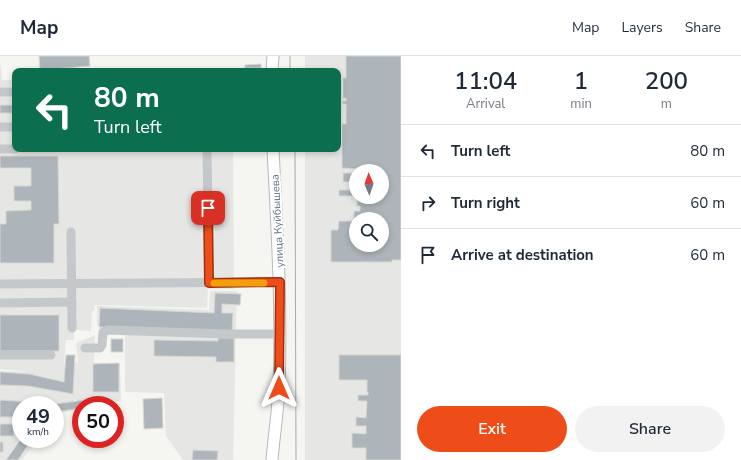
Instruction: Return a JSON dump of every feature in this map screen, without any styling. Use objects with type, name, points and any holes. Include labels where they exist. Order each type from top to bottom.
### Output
[{"type":"main road","points":[[272,56],[272,68]]},
{"type":"main road","name":"улица Куйбышева","points":[[272,460],[279,388],[280,282],[273,152]]},
{"type":"lane","points":[[0,92],[12,92]]},
{"type":"lane","points":[[0,127],[12,127]]},
{"type":"lane","points":[[0,149],[12,149]]},
{"type":"lane","points":[[207,152],[209,283]]},
{"type":"lane","points":[[71,232],[72,328]]},
{"type":"lane","points":[[0,284],[280,282]]},
{"type":"lane","points":[[0,303],[72,302]]},
{"type":"lane","points":[[85,348],[100,348],[102,345],[103,332],[108,330],[227,334],[279,334]]},
{"type":"lane","points":[[0,355],[51,355]]},
{"type":"shaded area","points":[[305,56],[401,56],[401,460],[305,460],[305,152],[341,152],[341,68],[305,68]]},
{"type":"shaded area","points":[[0,60],[2,80],[12,80],[12,152],[233,152],[234,289],[208,289],[207,308],[95,305],[94,311],[92,311],[91,331],[74,330],[74,340],[66,340],[64,364],[78,362],[76,343],[95,335],[94,363],[120,364],[121,396],[72,396],[72,411],[64,412],[64,396],[12,396],[12,448],[31,448],[22,460],[0,460],[0,371],[31,372],[0,369]]},
{"type":"shaded area","points":[[210,291],[237,291],[233,460],[183,460],[166,436],[164,393],[125,392],[125,326],[97,325],[97,306],[209,310]]},
{"type":"building","points":[[39,56],[89,56],[90,66],[40,68]]},
{"type":"building","points":[[346,56],[401,56],[401,260],[392,260],[392,262],[331,262],[331,230],[338,230],[339,221],[349,221],[349,252],[389,252],[389,212],[354,211],[360,211],[360,206],[357,206],[357,204],[389,204],[389,164],[349,164],[349,168],[342,168],[342,124],[346,124],[346,104],[343,104],[342,101],[346,101],[346,98],[343,98],[343,78],[346,78]]},
{"type":"building","points":[[261,64],[261,68],[245,68],[245,65]]},
{"type":"building","points":[[0,105],[12,105],[12,113],[0,113]]},
{"type":"building","points":[[0,156],[58,156],[59,224],[54,224],[54,263],[0,263],[0,224],[6,224],[6,211],[31,210],[31,201],[14,201],[14,186],[31,186],[31,168],[0,168]]},
{"type":"building","points":[[343,173],[349,173],[349,182],[343,182]]},
{"type":"building","points":[[339,190],[349,190],[349,196],[339,196]]},
{"type":"building","points":[[215,293],[241,294],[240,305],[222,304],[222,313],[233,313],[232,333],[99,327],[100,308],[214,313]]},
{"type":"building","points":[[0,315],[59,315],[59,351],[0,351]]},
{"type":"building","points":[[218,338],[234,338],[234,362],[216,362],[216,357],[154,356],[154,340],[218,341]]},
{"type":"building","points":[[111,339],[123,339],[123,352],[111,352]]},
{"type":"building","points":[[66,355],[75,355],[73,394],[28,386],[0,385],[0,372],[29,374],[64,382]]},
{"type":"building","points":[[339,355],[401,355],[401,460],[366,460],[366,448],[352,448],[352,433],[366,434],[366,426],[356,426],[356,417],[366,418],[367,401],[358,401],[358,395],[368,395],[367,380],[339,380]]},
{"type":"building","points":[[119,363],[119,392],[93,392],[93,364]]},
{"type":"building","points":[[162,398],[163,428],[144,429],[143,399]]},
{"type":"building","points":[[0,400],[12,401],[12,417],[0,417]]},
{"type":"building","points":[[72,402],[72,409],[64,411],[64,403]]},
{"type":"building","points":[[0,424],[12,424],[12,436],[0,436]]},
{"type":"building","points":[[0,442],[3,442],[3,452],[0,452]]},
{"type":"building","points":[[15,448],[26,448],[18,460],[6,460]]},
{"type":"building","points":[[193,450],[218,451],[217,460],[192,460]]},
{"type":"tram line","points":[[290,56],[290,68]]},
{"type":"tram line","points":[[295,152],[296,460]]},
{"type":"slow traffic","points":[[214,283],[264,283]]},
{"type":"route","points":[[208,208],[209,283],[280,282],[279,388]]}]
